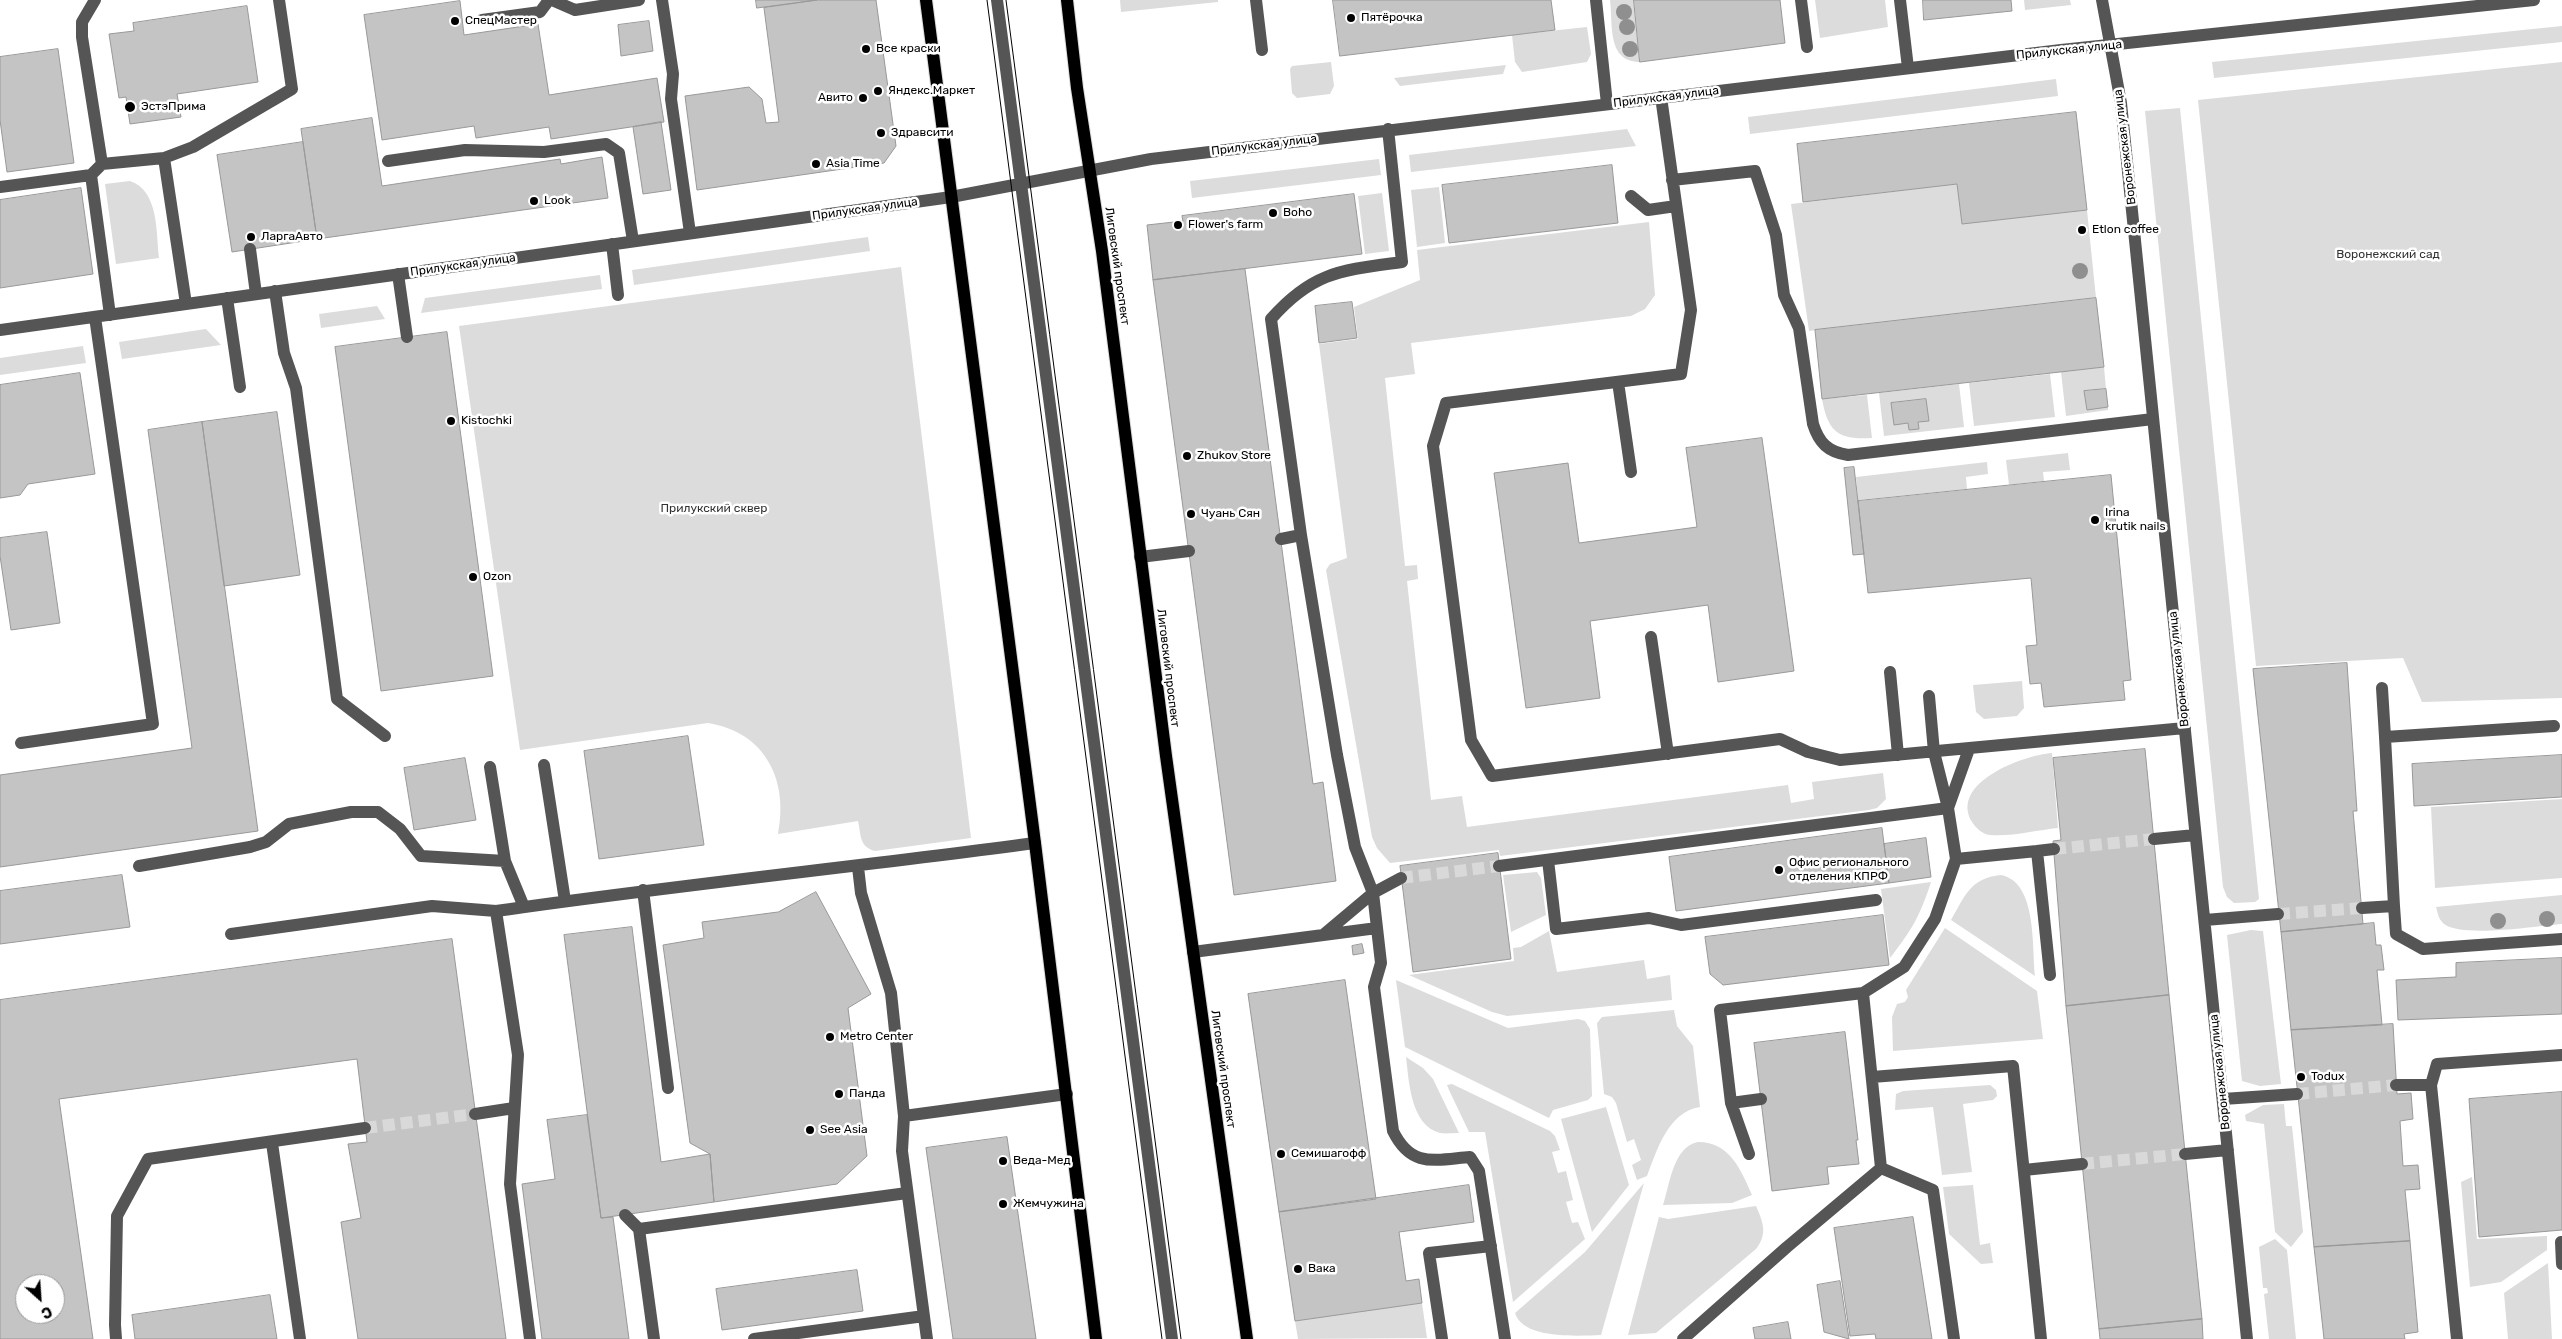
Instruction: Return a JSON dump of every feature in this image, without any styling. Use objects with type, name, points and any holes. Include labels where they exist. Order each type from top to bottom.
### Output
[{"type":"main road","points":[[926,0],[1067,1094],[1096,1339]]},
{"type":"main road","name":"Лиговский проспект","points":[[1067,0],[1193,952],[1247,1339]]},
{"type":"street","points":[[95,0],[82,22],[82,36],[102,164]]},
{"type":"street","points":[[0,187],[91,175],[102,164],[164,158],[193,147],[292,89],[279,0]]},
{"type":"street","points":[[482,20],[540,12],[551,0],[575,10],[639,0]]},
{"type":"street","points":[[662,0],[673,74],[671,98],[690,234]]},
{"type":"street","points":[[997,0],[1172,1339]]},
{"type":"street","points":[[1256,0],[1262,50]]},
{"type":"street","points":[[1596,0],[1607,104]]},
{"type":"street","points":[[1801,0],[1807,47]]},
{"type":"street","points":[[1900,0],[1908,68]]},
{"type":"street","name":"Воронежская улица","points":[[2102,0],[2121,103],[2247,1339]]},
{"type":"street","name":"Прилукская улица","points":[[0,330],[951,197],[1151,158],[2110,45],[2417,6],[2534,0]]},
{"type":"street","points":[[1661,97],[1691,310],[1681,374],[1446,403],[1433,446],[1471,740],[1492,776],[1780,739],[1808,752],[1840,760],[2185,728]]},
{"type":"street","points":[[1388,129],[1402,262],[1342,270],[1312,282],[1286,301],[1271,319],[1301,536],[1354,847],[1373,893],[1381,964],[1374,987],[1392,1130],[1400,1145],[1409,1154],[1426,1160],[1470,1157],[1478,1171],[1505,1339]]},
{"type":"street","points":[[388,161],[465,150],[544,152],[606,144],[619,153],[633,241]]},
{"type":"street","points":[[164,158],[186,304]]},
{"type":"street","points":[[1672,180],[1755,171],[1776,235],[1784,295],[1799,328],[1813,424],[1817,436],[1825,446],[1836,453],[1848,455],[2153,419]]},
{"type":"street","points":[[91,175],[110,314]]},
{"type":"street","points":[[1631,196],[1648,210],[1676,206]]},
{"type":"street","points":[[612,244],[618,295]]},
{"type":"street","points":[[250,250],[256,294]]},
{"type":"street","points":[[398,274],[407,337]]},
{"type":"street","points":[[275,291],[284,353],[296,388],[337,699],[386,736]]},
{"type":"street","points":[[227,298],[240,387]]},
{"type":"street","points":[[21,743],[154,724],[95,317]]},
{"type":"street","points":[[1618,382],[1631,472]]},
{"type":"street","points":[[1281,538],[1301,536]]},
{"type":"street","points":[[1140,557],[1189,551]]},
{"type":"street","points":[[1651,637],[1668,754]]},
{"type":"street","points":[[1890,672],[1898,755]]},
{"type":"street","points":[[2382,688],[2396,934],[2423,949],[2562,939]]},
{"type":"street","points":[[1749,1154],[1731,1103],[1720,1010],[1863,993],[1904,967],[1935,919],[1946,893],[1956,859],[1948,808],[1934,752],[1929,696]]},
{"type":"street","points":[[2384,737],[2554,726]]},
{"type":"street","points":[[1948,808],[1969,749]]},
{"type":"street","points":[[544,764],[548,820],[565,901]]},
{"type":"street","points":[[490,767],[505,862],[524,907]]},
{"type":"street","points":[[1500,866],[1948,808]]},
{"type":"street","points":[[138,866],[250,847],[266,842],[290,824],[351,812],[378,812],[400,828],[421,856],[505,862]]},
{"type":"street","points":[[2154,839],[2196,835]]},
{"type":"street","points":[[231,934],[432,906],[496,911],[736,878],[858,867],[1035,843]]},
{"type":"street","points":[[1956,859],[2054,849]]},
{"type":"street","points":[[2037,851],[2050,975]]},
{"type":"street","points":[[1548,860],[1556,929],[1649,918],[1681,925],[1876,900]]},
{"type":"street","points":[[858,867],[861,893],[890,993],[904,1116],[902,1151],[927,1339]]},
{"type":"street","points":[[1323,935],[1373,893],[1401,878]]},
{"type":"street","points":[[643,890],[668,1088]]},
{"type":"street","points":[[2362,908],[2394,906]]},
{"type":"street","points":[[496,911],[518,1055],[510,1184],[530,1339]]},
{"type":"street","points":[[2204,920],[2278,914]]},
{"type":"street","points":[[1193,952],[1377,928]]},
{"type":"street","points":[[1863,993],[1881,1168]]},
{"type":"street","points":[[2457,1339],[2431,1085],[2437,1064],[2562,1055]]},
{"type":"street","points":[[1872,1077],[2013,1066],[2041,1339]]},
{"type":"street","points":[[2396,1085],[2431,1085]]},
{"type":"street","points":[[904,1116],[1067,1094]]},
{"type":"street","points":[[2222,1100],[2297,1094]]},
{"type":"street","points":[[1731,1103],[1760,1099]]},
{"type":"street","points":[[475,1114],[514,1108]]},
{"type":"street","points":[[116,1339],[117,1216],[148,1158],[365,1128]]},
{"type":"street","points":[[272,1142],[300,1339]]},
{"type":"street","points":[[2185,1154],[2228,1150]]},
{"type":"street","points":[[2024,1170],[2082,1164]]},
{"type":"street","points":[[1683,1339],[1786,1247],[1881,1168]]},
{"type":"street","points":[[1881,1168],[1933,1190],[1954,1339]]},
{"type":"street","points":[[639,1229],[907,1192]]},
{"type":"street","points":[[625,1215],[639,1229],[654,1339]]},
{"type":"street","points":[[2561,1242],[2562,1264]]},
{"type":"street","points":[[1442,1339],[1429,1253],[1491,1246]]},
{"type":"street","points":[[754,1339],[924,1316]]},
{"type":"green space","points":[[1120,0],[1218,0],[1218,2],[1121,12]]},
{"type":"green space","points":[[1610,0],[1634,0],[1640,62],[1629,60],[1622,56],[1617,49],[1612,31]]},
{"type":"green space","points":[[1815,0],[1885,0],[1888,27],[1820,38]]},
{"type":"green space","points":[[2024,0],[2070,0],[2071,5],[2025,10]]},
{"type":"green space","points":[[2562,26],[2562,42],[2214,78],[2212,62]]},
{"type":"green space","points":[[1587,27],[1591,54],[1587,62],[1522,72],[1515,62],[1512,35]]},
{"type":"green space","points":[[1331,62],[1334,86],[1330,94],[1297,98],[1292,93],[1290,69],[1292,66]]},
{"type":"green space","name":"Воронежский сад","points":[[2562,62],[2562,698],[2422,702],[2403,658],[2256,666],[2198,100]]},
{"type":"green space","points":[[1506,65],[1503,74],[1400,86],[1394,78]]},
{"type":"green space","points":[[2056,79],[2058,96],[1750,134],[1748,117]]},
{"type":"green space","points":[[2180,108],[2259,899],[2255,902],[2234,903],[2227,897],[2223,887],[2145,111]]},
{"type":"green space","points":[[1627,129],[1636,146],[1411,172],[1409,155]]},
{"type":"green space","points":[[1379,159],[1381,175],[1192,198],[1190,181]]},
{"type":"green space","points":[[130,181],[139,186],[151,203],[156,225],[159,258],[116,264],[105,184]]},
{"type":"green space","points":[[1957,184],[1962,224],[2087,210],[2096,298],[1809,331],[1791,204]]},
{"type":"green space","points":[[1439,187],[1445,243],[1417,247],[1411,190]]},
{"type":"green space","points":[[1382,193],[1389,251],[1365,254],[1358,196]]},
{"type":"green space","points":[[1649,222],[1655,295],[1645,309],[1631,316],[1411,343],[1415,374],[1385,378],[1405,566],[1417,565],[1418,579],[1407,581],[1431,800],[1462,796],[1467,827],[1788,785],[1791,803],[1814,799],[1812,782],[1883,773],[1886,799],[1877,808],[1869,810],[1500,856],[1499,850],[1390,863],[1377,848],[1372,837],[1326,570],[1330,564],[1347,558],[1319,344],[1358,339],[1354,307],[1420,280],[1417,250]]},
{"type":"green space","points":[[868,237],[870,251],[634,285],[632,270]]},
{"type":"green space","name":"Прилукский сквер","points":[[901,267],[971,838],[875,851],[863,843],[858,821],[778,834],[780,795],[776,778],[768,762],[758,748],[745,737],[728,728],[708,723],[520,750],[459,326]]},
{"type":"green space","points":[[600,275],[602,289],[421,313],[425,298]]},
{"type":"green space","points":[[377,306],[385,319],[321,328],[319,314]]},
{"type":"green space","points":[[206,329],[221,345],[122,359],[119,342]]},
{"type":"green space","points":[[83,346],[86,363],[0,375],[0,358]]},
{"type":"green space","points":[[2104,367],[2106,389],[2084,391],[2087,409],[2108,407],[2108,410],[2066,416],[2061,372]]},
{"type":"green space","points":[[2050,374],[2055,417],[1974,426],[1969,383]]},
{"type":"green space","points":[[1959,384],[1964,427],[1884,436],[1879,393]],"holes":[[[1926,399],[1929,421],[1918,422],[1919,429],[1909,430],[1908,423],[1894,424],[1891,403]]]},
{"type":"green space","points":[[1867,395],[1872,438],[1851,437],[1837,432],[1831,426],[1824,410],[1822,399]]},
{"type":"green space","points":[[2068,453],[2070,470],[2043,472],[2044,481],[2009,485],[2006,460]]},
{"type":"green space","points":[[1987,462],[1988,474],[1966,477],[1967,489],[1858,500],[1856,477]]},
{"type":"green space","points":[[2022,681],[2024,708],[2017,716],[1984,719],[1976,712],[1973,685]]},
{"type":"green space","points":[[2052,753],[2058,828],[1998,835],[1987,834],[1977,828],[1972,822],[1968,808],[1971,795],[1980,784],[2008,765],[2024,759]]},
{"type":"green space","points":[[2562,799],[2562,878],[2435,888],[2431,807]]},
{"type":"green space","points":[[1537,872],[1541,878],[1546,915],[1511,932],[1503,875]]},
{"type":"green space","points":[[2001,875],[2013,880],[2027,902],[2032,933],[2035,976],[1951,920],[1965,896],[1975,884]]},
{"type":"green space","points":[[1931,882],[1915,922],[1890,958],[1881,889]]},
{"type":"green space","points":[[2562,895],[2562,924],[2518,929],[2483,931],[2453,928],[2442,922],[2436,907]]},
{"type":"green space","points":[[1945,928],[2037,991],[2043,1039],[1893,1051],[1892,1017],[1897,1004],[1905,1002],[1908,997],[1906,990]]},
{"type":"green space","points":[[2251,930],[2263,931],[2281,1084],[2260,1086],[2242,1081],[2227,935]]},
{"type":"green space","points":[[1549,931],[1557,972],[1644,960],[1647,979],[1670,975],[1672,1000],[1507,1016],[1492,1012],[1409,975],[1514,961],[1513,948],[1521,947]]},
{"type":"green space","points":[[1396,980],[1508,1028],[1578,1019],[1585,1021],[1590,1029],[1592,1096],[1588,1100],[1553,1110],[1549,1118],[1405,1047]]},
{"type":"green space","points":[[1674,1010],[1677,1026],[1693,1046],[1700,1107],[1689,1110],[1672,1124],[1660,1144],[1647,1176],[1637,1180],[1632,1165],[1641,1160],[1634,1139],[1627,1142],[1616,1103],[1612,1097],[1604,1094],[1597,1023],[1602,1017]]},
{"type":"green space","points":[[1406,1057],[1423,1068],[1433,1079],[1459,1133],[1440,1133],[1422,1121],[1417,1112],[1410,1089]]},
{"type":"green space","points":[[1452,1084],[1550,1131],[1555,1136],[1560,1150],[1552,1152],[1558,1173],[1566,1171],[1573,1200],[1566,1202],[1572,1223],[1578,1222],[1585,1239],[1513,1302],[1485,1132],[1469,1132],[1447,1085]]},
{"type":"green space","points":[[1990,1085],[1996,1090],[1997,1096],[1993,1100],[1963,1104],[1972,1172],[1942,1175],[1933,1107],[1895,1110],[1896,1094],[1903,1091]]},
{"type":"green space","points":[[2284,1104],[2286,1126],[2292,1126],[2303,1232],[2291,1247],[2275,1232],[2264,1124],[2246,1121],[2245,1115],[2263,1105]]},
{"type":"green space","points":[[1606,1107],[1629,1185],[1592,1232],[1561,1119]]},
{"type":"green space","points":[[1698,1142],[1709,1143],[1726,1152],[1739,1167],[1752,1195],[1732,1203],[1663,1205],[1678,1159],[1690,1145]]},
{"type":"green space","points":[[2472,1177],[2477,1239],[2547,1236],[2547,1250],[2501,1282],[2470,1287],[2461,1182]]},
{"type":"green space","points":[[1644,1183],[1601,1335],[1551,1334],[1528,1328],[1515,1313],[1585,1252]]},
{"type":"green space","points":[[1973,1185],[1980,1245],[1990,1243],[1993,1263],[1981,1264],[1949,1234],[1943,1187]]},
{"type":"green space","points":[[1756,1206],[1761,1217],[1763,1233],[1760,1244],[1756,1249],[1656,1333],[1628,1335],[1659,1217],[1668,1219]]},
{"type":"green space","points":[[2275,1239],[2287,1250],[2296,1339],[2269,1339],[2264,1294],[2268,1293],[2267,1288],[2263,1288],[2259,1247]]},
{"type":"green space","points":[[2548,1263],[2552,1339],[2508,1339],[2504,1293]]},
{"type":"green space","points":[[1422,1303],[1427,1338],[1298,1339],[1295,1321]]},
{"type":"building","points":[[756,0],[817,0],[757,8]]},
{"type":"building","points":[[817,0],[876,0],[896,146],[884,163],[697,190],[685,96],[749,87],[762,99],[766,123],[779,122],[764,8]]},
{"type":"building","points":[[1333,0],[1551,0],[1555,30],[1340,56]]},
{"type":"building","points":[[1634,0],[1780,0],[1785,43],[1640,62]]},
{"type":"building","points":[[1923,0],[2011,0],[2012,11],[1924,20]]},
{"type":"building","points":[[460,1],[464,35],[538,24],[549,95],[657,78],[664,122],[551,139],[549,127],[476,138],[474,126],[382,140],[364,15]]},
{"type":"building","points":[[247,6],[258,82],[177,94],[181,117],[130,124],[126,97],[119,98],[109,34],[134,31],[133,23]]},
{"type":"building","points":[[649,21],[653,51],[621,56],[618,25]]},
{"type":"building","points":[[58,49],[74,163],[7,172],[0,120],[0,57]]},
{"type":"building","points":[[2076,112],[2087,210],[1962,224],[1957,184],[1803,202],[1797,144]]},
{"type":"building","points":[[372,118],[382,186],[560,159],[561,164],[602,157],[608,198],[317,239],[301,129]]},
{"type":"building","points":[[661,122],[671,190],[643,194],[633,127]]},
{"type":"building","points":[[303,142],[317,239],[232,252],[217,155]]},
{"type":"building","points":[[1612,165],[1618,223],[1449,243],[1442,185]]},
{"type":"building","points":[[81,188],[93,274],[0,288],[0,200]]},
{"type":"building","points":[[1354,194],[1362,254],[1153,280],[1147,225],[1183,221],[1182,216]]},
{"type":"building","points":[[1245,269],[1313,784],[1323,782],[1336,881],[1234,895],[1153,280]]},
{"type":"building","points":[[2096,298],[2104,367],[1822,399],[1815,330]]},
{"type":"building","points":[[1352,302],[1357,338],[1319,343],[1315,306]]},
{"type":"building","points":[[447,332],[493,676],[381,691],[335,347]]},
{"type":"building","points":[[80,373],[95,474],[28,484],[20,495],[0,498],[0,385]]},
{"type":"building","points":[[2106,389],[2108,407],[2087,410],[2084,391]]},
{"type":"building","points":[[1926,399],[1929,421],[1918,422],[1919,429],[1909,430],[1908,423],[1894,425],[1891,403]]},
{"type":"building","points":[[277,412],[300,575],[224,586],[202,422]]},
{"type":"building","points":[[202,422],[258,831],[0,867],[0,775],[192,748],[148,430]]},
{"type":"building","points":[[1762,438],[1794,671],[1718,682],[1708,605],[1590,621],[1600,698],[1526,708],[1494,473],[1568,463],[1579,543],[1697,527],[1686,448]]},
{"type":"building","points":[[1854,467],[1864,554],[1853,555],[1844,468]]},
{"type":"building","points":[[2111,475],[2131,680],[2123,681],[2125,700],[2044,707],[2041,683],[2030,684],[2026,646],[2037,645],[2031,578],[1868,593],[1858,501]]},
{"type":"building","points":[[47,532],[60,623],[11,630],[0,556],[0,538]]},
{"type":"building","points":[[2347,663],[2357,811],[2353,811],[2363,924],[2281,932],[2253,669]]},
{"type":"building","points":[[688,736],[704,845],[599,859],[584,751]]},
{"type":"building","points":[[2145,749],[2169,995],[2066,1006],[2053,841],[2061,840],[2053,758]]},
{"type":"building","points":[[2562,755],[2562,797],[2414,806],[2412,764]]},
{"type":"building","points":[[465,758],[476,820],[414,830],[404,768]]},
{"type":"building","name":"Офис регионального отделения КПРФ","points":[[1882,828],[1889,883],[1676,911],[1669,857]]},
{"type":"building","points":[[1926,838],[1931,877],[1889,883],[1884,844]]},
{"type":"building","points":[[1498,853],[1511,959],[1413,972],[1400,866]]},
{"type":"building","points":[[122,875],[130,927],[0,944],[0,891]]},
{"type":"building","points":[[816,892],[871,994],[848,1008],[867,1156],[837,1184],[714,1202],[710,1154],[690,1143],[663,945],[704,938],[702,922],[778,912]]},
{"type":"building","points":[[1883,915],[1889,965],[1723,985],[1710,974],[1705,937]]},
{"type":"building","points":[[2374,923],[2376,945],[2381,945],[2384,970],[2377,970],[2382,1025],[2291,1030],[2281,932]]},
{"type":"building","points":[[632,927],[661,1162],[710,1154],[714,1202],[601,1218],[564,935]]},
{"type":"building","points":[[452,939],[506,1339],[358,1339],[341,1222],[361,1218],[348,1144],[367,1142],[357,1059],[59,1099],[93,1339],[0,1339],[0,1000]]},
{"type":"building","points":[[1362,944],[1364,953],[1353,955],[1352,946]]},
{"type":"building","points":[[2562,958],[2562,1014],[2398,1020],[2396,980],[2456,977],[2456,963]]},
{"type":"building","points":[[1345,980],[1376,1199],[1279,1212],[1248,994]]},
{"type":"building","points":[[2169,995],[2202,1319],[2099,1329],[2066,1006]]},
{"type":"building","points":[[2393,1024],[2397,1094],[2411,1093],[2413,1119],[2400,1121],[2403,1166],[2418,1165],[2420,1189],[2405,1190],[2410,1241],[2314,1247],[2291,1030]]},
{"type":"building","points":[[1845,1032],[1858,1140],[1856,1140],[1859,1164],[1827,1167],[1829,1184],[1772,1191],[1754,1043]]},
{"type":"building","points":[[2562,1092],[2562,1230],[2479,1237],[2469,1099]]},
{"type":"building","points":[[587,1115],[601,1218],[613,1217],[629,1339],[542,1339],[522,1184],[555,1179],[547,1120]]},
{"type":"building","points":[[1007,1137],[1036,1339],[953,1339],[926,1148]]},
{"type":"building","points":[[1469,1185],[1474,1222],[1399,1232],[1406,1281],[1419,1279],[1422,1303],[1295,1321],[1279,1212]]},
{"type":"building","points":[[1913,1217],[1932,1339],[1876,1339],[1875,1334],[1850,1336],[1834,1228]]},
{"type":"building","points":[[2410,1241],[2418,1332],[2404,1334],[2405,1339],[2324,1339],[2314,1247]]},
{"type":"building","points":[[857,1270],[863,1311],[722,1330],[716,1289]]},
{"type":"building","points":[[1840,1281],[1849,1339],[1824,1332],[1817,1285]]},
{"type":"building","points":[[270,1295],[277,1339],[135,1339],[132,1315]]},
{"type":"building","points":[[2202,1319],[2203,1339],[2100,1339],[2099,1329]]},
{"type":"building","points":[[1788,1322],[1791,1339],[1755,1339],[1753,1328]]},
{"type":"tunnel","points":[[2054,849],[2154,839]]},
{"type":"tunnel","points":[[1401,878],[1499,866]]},
{"type":"tunnel","points":[[2278,914],[2362,908]]},
{"type":"tunnel","points":[[2297,1094],[2396,1085]]},
{"type":"tunnel","points":[[365,1128],[475,1114]]},
{"type":"tunnel","points":[[2082,1164],[2185,1154]]},
{"type":"tram line","points":[[987,0],[1162,1339]]},
{"type":"tram line","points":[[1006,0],[1181,1339]]},
{"type":"place","name":"Пятёрочка","points":[[1351,18]]},
{"type":"place","name":"СпецМастер","points":[[455,21]]},
{"type":"place","name":"Все краски","points":[[866,49]]},
{"type":"place","name":"Яндекс.Маркет","points":[[878,91]]},
{"type":"place","name":"Авито","points":[[863,98]]},
{"type":"place","name":"ЭстэПрима","points":[[130,107]]},
{"type":"place","name":"Здравсити","points":[[881,133]]},
{"type":"place","name":"Asia Time","points":[[816,164]]},
{"type":"place","name":"Look","points":[[534,201]]},
{"type":"place","name":"Boho","points":[[1273,213]]},
{"type":"place","name":"Flower's farm","points":[[1178,225]]},
{"type":"place","name":"Etlon coffee","points":[[2082,230]]},
{"type":"place","name":"ЛаргаАвто","points":[[251,237]]},
{"type":"place","name":"Kistochki","points":[[451,421]]},
{"type":"place","name":"Zhukov Store","points":[[1187,456]]},
{"type":"place","name":"Чуань Сян","points":[[1191,514]]},
{"type":"place","name":"Irina krutik nails","points":[[2095,520]]},
{"type":"place","name":"Ozon","points":[[473,577]]},
{"type":"place","name":"Офис регионального отделения КПРФ","points":[[1779,870]]},
{"type":"place","name":"Metro Center","points":[[830,1037]]},
{"type":"place","name":"Todux","points":[[2301,1077]]},
{"type":"place","name":"Панда","points":[[839,1094]]},
{"type":"place","name":"See Asia","points":[[810,1130]]},
{"type":"place","name":"Семишагофф","points":[[1281,1154]]},
{"type":"place","name":"Веда-Мед","points":[[1003,1161]]},
{"type":"place","name":"Жемчужина","points":[[1003,1204]]},
{"type":"place","name":"Вака","points":[[1298,1269]]}]
